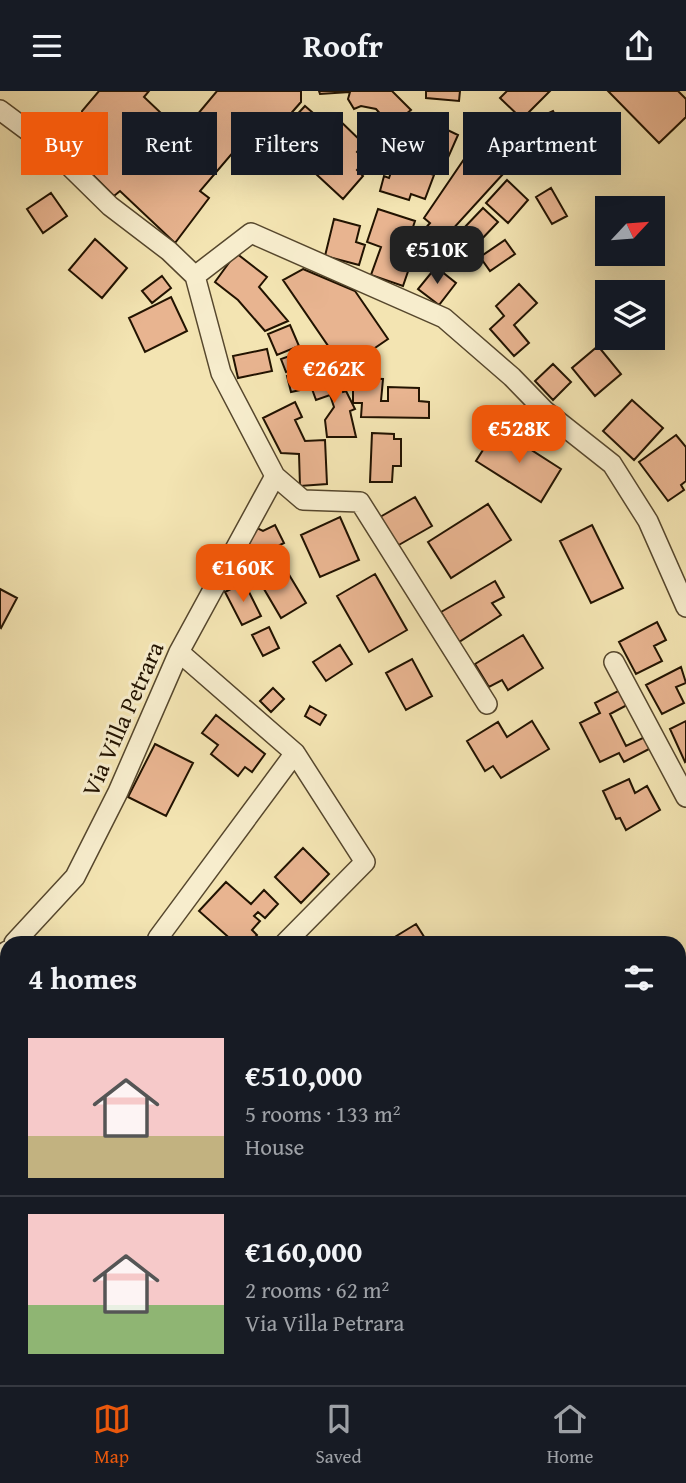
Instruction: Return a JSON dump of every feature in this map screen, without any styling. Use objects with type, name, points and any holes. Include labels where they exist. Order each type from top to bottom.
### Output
[{"type":"street","points":[[0,110],[51,148],[110,206],[169,251],[195,277],[221,373],[275,476],[303,500],[360,502],[487,704]]},
{"type":"street","points":[[195,277],[251,233],[444,318],[512,377],[545,411],[612,464],[648,521],[686,607]]},
{"type":"street","name":"Via Villa Petrara","points":[[20,936],[75,877],[118,792],[179,652],[275,476]]},
{"type":"street","points":[[179,652],[295,753],[365,862],[292,936]]},
{"type":"street","points":[[614,662],[686,797]]},
{"type":"street","points":[[159,936],[295,753]]},
{"type":"building","points":[[99,91],[149,91],[144,97],[160,112],[122,112],[122,175],[214,175],[200,191],[209,198],[175,243],[120,191],[114,196],[93,175],[108,175],[108,112],[82,111]]},
{"type":"building","points":[[217,91],[301,91],[301,102],[292,112],[231,112],[231,155],[217,171],[217,112],[200,112]]},
{"type":"building","points":[[319,91],[392,91],[411,110],[379,112],[361,106],[354,109],[348,99],[350,92],[320,94]]},
{"type":"building","points":[[426,91],[460,91],[459,101],[426,98]]},
{"type":"building","points":[[507,91],[550,91],[529,112],[515,112],[500,98]]},
{"type":"building","points":[[608,91],[678,91],[686,99],[686,117],[659,143]]},
{"type":"building","points":[[305,106],[312,112],[299,112]]},
{"type":"building","points":[[343,124],[357,137],[357,175],[363,176],[343,199],[317,175],[343,175]]},
{"type":"building","points":[[449,131],[458,135],[449,155]]},
{"type":"building","points":[[463,161],[463,175],[502,175],[441,242],[423,231],[430,223],[424,218]]},
{"type":"building","points":[[390,175],[434,175],[425,199],[411,194],[409,200],[380,191],[384,176],[389,178]]},
{"type":"building","points":[[507,180],[528,200],[508,223],[486,203]]},
{"type":"building","points":[[551,188],[567,216],[552,224],[536,197]]},
{"type":"building","points":[[51,193],[67,216],[43,233],[27,209]]},
{"type":"building","points":[[483,208],[498,222],[478,243],[463,229]]},
{"type":"building","points":[[378,209],[415,221],[410,236],[416,239],[412,250],[415,251],[403,286],[371,275],[381,247],[367,242]]},
{"type":"building","points":[[334,219],[360,226],[356,242],[365,245],[359,265],[325,256]]},
{"type":"building","points":[[95,239],[127,268],[102,298],[69,270]]},
{"type":"building","points":[[505,240],[515,254],[490,271],[480,257]]},
{"type":"building","points":[[236,253],[267,277],[259,287],[288,321],[265,331],[238,300],[215,282]]},
{"type":"building","points":[[436,267],[456,283],[439,305],[418,289]]},
{"type":"building","points":[[303,269],[355,291],[388,339],[344,369],[283,280]]},
{"type":"building","points":[[162,276],[171,288],[152,303],[142,291]]},
{"type":"building","points":[[519,284],[537,303],[514,325],[529,343],[514,356],[490,329],[504,316],[496,306]]},
{"type":"building","points":[[171,297],[187,331],[145,352],[129,318]]},
{"type":"building","points":[[290,325],[299,346],[277,355],[268,334]]},
{"type":"building","points":[[267,349],[272,371],[238,378],[233,356]]},
{"type":"building","points":[[309,349],[314,362],[286,372],[281,359]]},
{"type":"building","points":[[595,349],[601,350],[621,374],[595,396],[572,368]]},
{"type":"building","points":[[553,364],[571,382],[553,400],[535,381]]},
{"type":"building","points":[[321,369],[328,382],[337,378],[343,392],[346,391],[355,409],[350,411],[356,437],[327,437],[325,420],[334,407],[330,395],[316,400],[307,375]]},
{"type":"building","points":[[301,372],[305,389],[291,392],[287,376]]},
{"type":"building","points":[[358,378],[383,379],[381,401],[388,401],[388,387],[419,388],[419,401],[429,402],[429,418],[361,417],[362,403],[353,403],[353,383],[358,383]]},
{"type":"building","points":[[632,400],[663,428],[634,460],[603,431]]},
{"type":"building","points":[[295,402],[302,417],[295,420],[305,441],[325,440],[327,484],[300,486],[299,454],[281,453],[263,418]]},
{"type":"building","points":[[497,428],[561,469],[541,502],[476,461]]},
{"type":"building","points":[[372,433],[394,434],[394,439],[401,439],[401,466],[393,466],[392,482],[370,482]]},
{"type":"building","points":[[676,435],[686,447],[686,481],[681,485],[684,490],[668,501],[639,462]]},
{"type":"building","points":[[415,497],[432,526],[397,546],[380,517]]},
{"type":"building","points":[[488,504],[511,540],[451,578],[428,542]]},
{"type":"building","points":[[340,517],[359,560],[320,577],[301,535]]},
{"type":"building","points":[[275,525],[284,543],[268,551],[272,560],[253,569],[255,573],[251,575],[244,553],[257,528],[263,531]]},
{"type":"building","points":[[592,525],[623,588],[591,603],[560,541]]},
{"type":"building","points":[[282,563],[306,603],[281,618],[257,577]]},
{"type":"building","points":[[375,574],[407,630],[369,652],[337,596]]},
{"type":"building","points":[[495,581],[504,597],[492,603],[501,615],[459,642],[441,612]]},
{"type":"building","points":[[244,582],[261,616],[242,625],[225,592]]},
{"type":"building","points":[[0,589],[17,598],[1,628],[0,627]]},
{"type":"building","points":[[657,622],[666,640],[654,646],[662,661],[636,674],[619,642]]},
{"type":"building","points":[[269,627],[279,648],[263,656],[252,635]]},
{"type":"building","points":[[523,635],[543,668],[508,690],[502,680],[489,687],[475,664]]},
{"type":"building","points":[[340,645],[352,664],[326,681],[313,662]]},
{"type":"building","points":[[412,659],[432,696],[406,710],[386,673]]},
{"type":"building","points":[[681,667],[686,683],[676,687],[684,703],[662,714],[646,685]]},
{"type":"building","points":[[273,688],[284,699],[271,712],[260,701]]},
{"type":"building","points":[[622,689],[629,704],[610,714],[626,746],[647,736],[653,747],[624,762],[619,753],[600,762],[580,723],[600,713],[595,703]]},
{"type":"building","points":[[310,706],[326,715],[320,725],[305,716]]},
{"type":"building","points":[[216,715],[265,754],[252,772],[245,767],[238,776],[211,754],[218,745],[202,733]]},
{"type":"building","points":[[532,721],[549,749],[501,778],[493,766],[485,771],[467,741],[498,722],[507,737]]},
{"type":"building","points":[[686,721],[686,761],[685,762],[670,729]]},
{"type":"building","points":[[155,744],[193,763],[166,816],[128,797]]},
{"type":"building","points":[[629,779],[635,793],[647,786],[660,810],[626,830],[620,818],[616,819],[603,791]]},
{"type":"building","points":[[303,848],[329,874],[301,903],[275,877]]},
{"type":"building","points":[[226,882],[251,904],[264,890],[278,904],[265,918],[258,912],[254,916],[260,921],[252,930],[256,936],[227,936],[199,911]]},
{"type":"building","points":[[416,924],[424,936],[396,936]]}]
